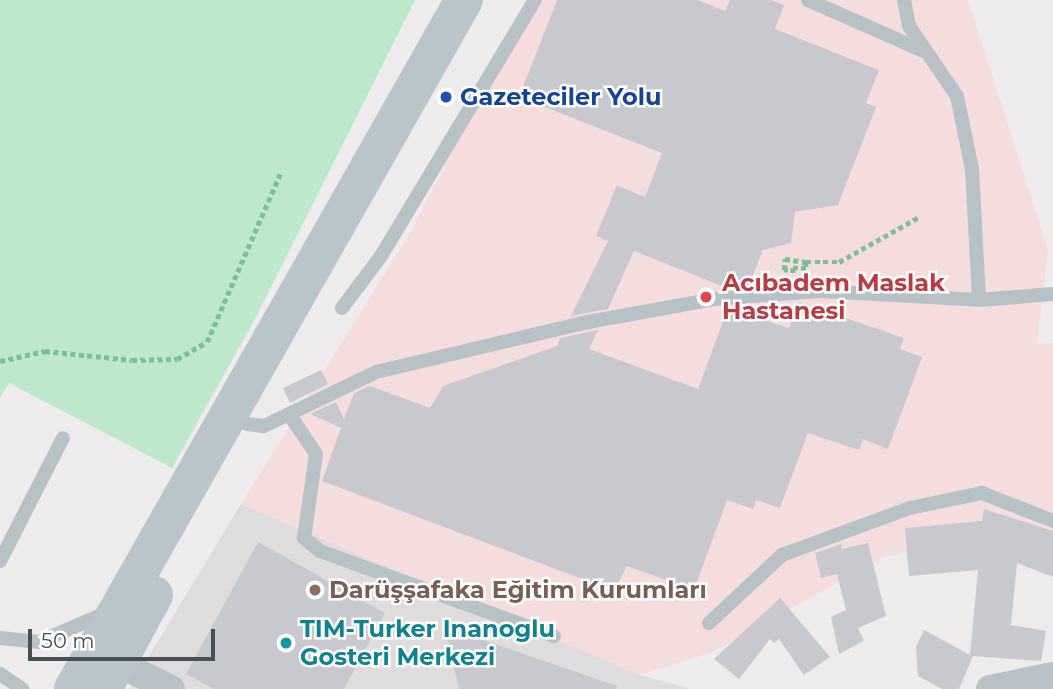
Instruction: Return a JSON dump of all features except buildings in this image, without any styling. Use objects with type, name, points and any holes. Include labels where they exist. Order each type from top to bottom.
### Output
[{"type":"main road","points":[[73,689],[464,0]]},
{"type":"main road","points":[[111,676],[247,424],[490,0]]},
{"type":"street","points":[[111,676],[171,689]]},
{"type":"street","points":[[990,689],[1053,676]]},
{"type":"lane","points":[[342,308],[381,256],[534,0]]},
{"type":"lane","points":[[808,0],[928,52]]},
{"type":"lane","points":[[904,0],[909,26],[957,96],[972,169],[979,300]]},
{"type":"lane","points":[[247,424],[264,426],[376,372],[588,322],[714,299],[820,291],[979,300],[1053,294]]},
{"type":"lane","points":[[289,414],[316,454],[304,538],[320,551],[554,636]]},
{"type":"lane","points":[[0,561],[63,438]]},
{"type":"lane","points":[[709,623],[782,555],[910,509],[982,493],[1053,521]]},
{"type":"lane","points":[[0,638],[39,642],[117,608]]},
{"type":"lane","points":[[0,674],[22,689]]},
{"type":"path","points":[[0,361],[44,351],[132,360],[177,359],[207,342],[280,174]]},
{"type":"path","points":[[788,270],[784,270],[785,259],[839,262],[919,217]]},
{"type":"path","points":[[806,262],[806,269]]},
{"type":"shaded area","name":"Acıbadem Maslak Hastanesi","points":[[531,0],[968,0],[1048,250],[1037,344],[1053,343],[1053,549],[1000,531],[884,557],[713,652],[640,675],[241,504],[410,233]]},
{"type":"shaded area","name":"Darüşşafaka Eğitim Kurumları","points":[[241,504],[640,675],[691,689],[129,689]]},
{"type":"green space","points":[[0,0],[415,0],[256,317],[172,468],[9,383],[0,398]]},
{"type":"place","name":"Gazeteciler Yolu","points":[[446,97]]},
{"type":"place","name":"Acıbadem Maslak Hastanesi","points":[[706,297]]},
{"type":"place","name":"Darüşşafaka Eğitim Kurumları","points":[[315,590]]},
{"type":"place","name":"TIM-Turker Inanoglu Gosteri Merkezi","points":[[286,643]]}]
